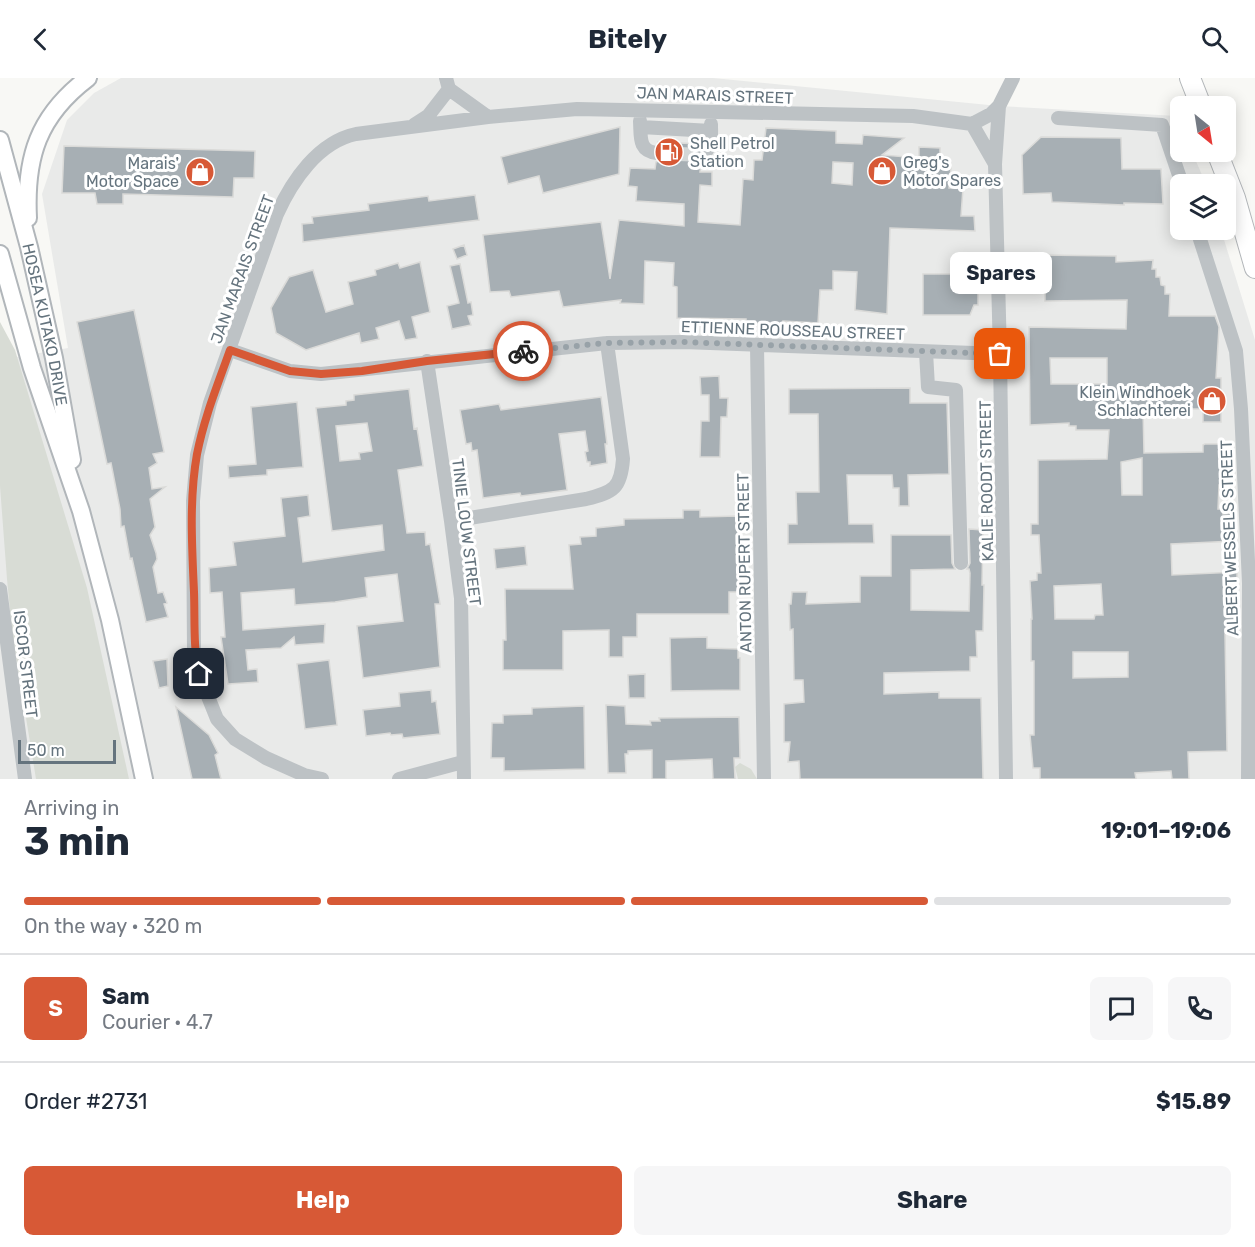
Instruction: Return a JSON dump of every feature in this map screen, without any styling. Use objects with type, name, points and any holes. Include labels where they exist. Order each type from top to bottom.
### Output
[{"type":"highway","points":[[1190,78],[1197,96]]},
{"type":"highway","points":[[1221,162],[1235,198],[1255,268]]},
{"type":"main road","points":[[29,248],[27,195],[37,138],[52,113],[73,89],[88,78]]},
{"type":"main road","name":"HOSEA KUTAKO DRIVE","points":[[0,140],[29,248],[54,358],[81,511]]},
{"type":"main road","name":"HOSEA KUTAKO DRIVE","points":[[0,254],[32,368],[81,511],[110,620],[144,779]]},
{"type":"street","name":"KALIE ROODT STREET","points":[[1006,779],[1000,354],[994,164],[999,106],[1013,78]]},
{"type":"street","points":[[412,126],[428,116],[447,83],[488,117]]},
{"type":"street","points":[[994,164],[972,124],[991,114],[999,106]]},
{"type":"street","name":"JAN MARAIS STREET","points":[[322,779],[304,775],[235,739],[217,719],[199,674],[194,652],[192,548],[197,455],[210,403],[277,214],[297,178],[326,147],[347,136],[412,126],[577,109],[914,116],[972,124]]},
{"type":"street","points":[[639,109],[645,150],[657,153]]},
{"type":"street","points":[[701,155],[709,149],[712,112]]},
{"type":"street","points":[[1058,118],[1162,125],[1179,174]]},
{"type":"street","points":[[641,127],[711,131]]},
{"type":"street","name":"ALBERT WESSELS STREET","points":[[1200,240],[1236,351],[1249,583],[1248,779]]},
{"type":"street","name":"ETTIENNE ROUSSEAU STREET","points":[[230,350],[290,371],[321,374],[607,343],[683,342],[1000,354]]},
{"type":"street","points":[[451,521],[586,499],[606,494],[616,487],[622,476],[623,459],[607,343]]},
{"type":"street","name":"ANTON RUPERT STREET","points":[[757,346],[764,779]]},
{"type":"street","points":[[926,352],[928,387],[956,390],[960,563]]},
{"type":"street","name":"TINIE LOUW STREET","points":[[427,361],[460,597],[464,779]]},
{"type":"street","name":"ISCOR STREET","points":[[0,589],[25,779]]},
{"type":"street","points":[[399,779],[463,762]]},
{"type":"shaded area","points":[[121,78],[713,78],[999,106],[1170,116],[1170,162],[1196,162],[1202,174],[1170,174],[1170,240],[1224,240],[1255,340],[1255,779],[0,779],[0,360],[68,348],[42,194],[67,120],[94,93]]},
{"type":"shaded area","points":[[0,322],[15,350],[87,588],[129,779],[36,779],[12,632],[7,579],[0,486]]},
{"type":"shaded area","points":[[740,763],[751,769],[757,779],[738,779],[735,767]]},
{"type":"building","points":[[620,127],[619,174],[543,193],[539,176],[508,184],[501,157]]},
{"type":"building","points":[[766,128],[836,131],[836,143],[862,144],[863,135],[904,138],[882,155],[919,158],[919,147],[940,148],[940,166],[951,167],[949,188],[963,188],[961,216],[974,216],[975,231],[890,228],[887,314],[855,310],[857,272],[833,271],[833,290],[820,290],[818,323],[783,321],[783,324],[746,323],[746,319],[677,318],[677,287],[673,286],[674,263],[645,261],[644,304],[620,303],[621,300],[563,307],[559,291],[511,297],[509,291],[490,292],[483,235],[601,222],[610,279],[619,220],[684,226],[684,204],[636,201],[637,187],[628,186],[630,168],[655,169],[656,162],[664,159],[665,150],[658,142],[700,144],[693,152],[693,159],[701,164],[700,172],[712,172],[712,186],[700,185],[698,222],[740,225],[743,179],[753,180],[754,160],[762,160]],"holes":[[[833,162],[853,163],[852,185],[832,183]]]},
{"type":"building","points":[[1041,137],[1121,138],[1122,169],[1161,169],[1163,204],[1052,202],[1051,193],[1023,194],[1022,155]]},
{"type":"building","points":[[64,146],[255,151],[254,178],[234,178],[233,197],[123,194],[123,204],[97,204],[95,193],[62,193]]},
{"type":"building","points":[[475,195],[479,220],[303,242],[302,224],[313,223],[312,217],[369,210],[368,204],[428,196],[429,201]]},
{"type":"building","points":[[464,245],[467,255],[457,259],[453,249]]},
{"type":"building","points":[[1041,255],[1116,256],[1116,262],[1153,260],[1152,269],[1156,269],[1156,277],[1160,277],[1161,285],[1165,286],[1165,294],[1170,294],[1169,316],[1215,316],[1219,327],[1216,378],[1221,378],[1221,422],[1203,422],[1203,409],[1143,409],[1144,453],[1203,452],[1205,444],[1225,444],[1225,485],[1219,485],[1218,509],[1222,509],[1223,514],[1234,513],[1235,541],[1171,544],[1172,575],[1237,572],[1237,634],[1225,634],[1227,751],[1188,752],[1189,779],[1172,779],[1171,771],[1135,773],[1136,779],[1040,779],[1040,768],[1033,768],[1030,735],[1034,735],[1034,661],[1031,661],[1030,581],[1037,580],[1037,573],[1041,573],[1039,535],[1031,535],[1031,524],[1038,524],[1038,460],[1107,459],[1109,430],[1076,430],[1076,426],[1069,426],[1069,423],[1030,425],[1029,327],[1126,329],[1127,300],[1045,301],[1045,267],[1041,267]],"holes":[[[1050,358],[1107,358],[1107,384],[1051,384]],[[1142,458],[1142,495],[1122,495],[1121,462]],[[1101,584],[1103,615],[1095,615],[1094,619],[1055,619],[1054,586]],[[1073,652],[1128,652],[1128,677],[1073,678]]]},
{"type":"building","points":[[420,262],[430,312],[412,317],[417,338],[405,340],[399,321],[376,328],[379,339],[361,343],[359,333],[306,350],[276,333],[271,308],[289,277],[313,270],[326,312],[353,304],[348,282],[376,275],[375,270],[398,263],[400,268]]},
{"type":"building","points":[[460,264],[468,303],[471,302],[473,315],[468,316],[471,325],[452,329],[447,306],[459,303],[450,266]]},
{"type":"building","points":[[923,274],[978,274],[978,305],[974,305],[970,315],[923,315]]},
{"type":"building","points":[[134,310],[164,452],[153,454],[157,463],[149,468],[152,489],[165,487],[150,499],[155,527],[150,535],[157,559],[153,567],[158,593],[163,592],[168,617],[146,622],[124,526],[121,527],[111,463],[107,464],[77,322]]},
{"type":"building","points":[[719,376],[720,398],[728,398],[727,417],[721,417],[720,457],[700,457],[701,421],[709,421],[709,395],[701,395],[700,377]]},
{"type":"building","points":[[910,388],[910,403],[947,403],[949,474],[908,475],[909,506],[899,506],[899,488],[893,488],[892,475],[847,475],[849,524],[873,524],[874,543],[788,544],[788,524],[797,524],[796,492],[819,492],[818,414],[789,414],[789,389]]},
{"type":"building","points":[[409,389],[414,429],[417,428],[423,466],[398,470],[407,533],[425,532],[426,545],[430,544],[440,604],[435,604],[440,667],[363,678],[357,626],[403,621],[397,574],[365,578],[367,597],[335,602],[295,605],[294,589],[241,593],[243,630],[325,624],[324,643],[295,645],[294,637],[281,648],[246,650],[248,670],[257,669],[258,682],[228,684],[221,637],[225,637],[222,592],[210,593],[209,568],[236,565],[233,542],[285,536],[281,498],[308,495],[310,516],[298,518],[303,562],[384,550],[382,525],[332,531],[316,408],[346,405],[346,401],[354,400],[354,395]],"holes":[[[367,423],[372,451],[359,453],[360,459],[340,461],[336,426]]]},
{"type":"building","points":[[601,397],[607,463],[590,466],[590,462],[587,462],[585,431],[559,434],[567,490],[483,498],[477,450],[472,451],[471,443],[466,444],[460,410],[499,404],[501,410]]},
{"type":"building","points":[[297,402],[303,467],[267,470],[267,475],[229,478],[228,466],[256,464],[251,407]]},
{"type":"building","points":[[683,510],[700,510],[700,517],[738,516],[739,592],[729,592],[729,614],[637,614],[637,637],[623,637],[623,657],[609,657],[609,630],[563,631],[563,670],[503,670],[503,640],[506,640],[505,589],[573,589],[569,545],[581,544],[580,537],[596,536],[596,528],[624,525],[624,519],[683,518]]},
{"type":"building","points":[[969,529],[983,530],[982,585],[984,585],[983,631],[976,631],[977,657],[970,657],[970,671],[884,673],[884,694],[939,692],[939,698],[981,698],[983,779],[800,779],[799,761],[788,762],[790,742],[784,742],[784,704],[804,702],[803,680],[794,680],[793,629],[790,630],[789,604],[791,604],[792,592],[807,592],[806,604],[860,602],[860,576],[891,576],[891,535],[951,535],[952,563],[955,569],[911,570],[911,610],[969,611],[970,573],[967,569],[970,563]]},
{"type":"building","points":[[525,546],[527,565],[496,569],[494,549]]},
{"type":"building","points":[[707,637],[707,648],[738,649],[740,690],[671,691],[670,638]]},
{"type":"building","points":[[167,659],[168,686],[159,688],[153,661]]},
{"type":"building","points":[[329,660],[337,725],[305,729],[297,664]]},
{"type":"building","points":[[645,674],[645,698],[629,698],[628,675]]},
{"type":"building","points":[[431,690],[432,702],[436,701],[440,734],[403,738],[402,734],[391,735],[390,733],[366,736],[363,710],[400,706],[399,693]]},
{"type":"building","points":[[606,705],[625,706],[626,724],[651,725],[650,721],[660,721],[659,718],[739,717],[740,758],[734,758],[735,779],[713,779],[712,759],[666,761],[666,779],[652,779],[652,750],[628,751],[628,754],[625,754],[626,773],[608,773]]},
{"type":"building","points":[[584,706],[585,769],[504,771],[504,758],[491,758],[492,723],[503,723],[503,715],[532,714],[532,708]]},
{"type":"building","points":[[176,707],[209,735],[218,753],[215,755],[221,779],[192,779]]},
{"type":"tunnel","points":[[657,153],[701,155]]},
{"type":"way so far","points":[[523,351],[607,343],[683,342],[1000,354]]},
{"type":"place","name":"Shell Petrol Station","points":[[669,152]]},
{"type":"place","name":"Greg's Motor Spares","points":[[882,171]]},
{"type":"place","name":"Marais' Motor Space","points":[[200,172]]},
{"type":"place","name":"Spares","points":[[1000,354]]},
{"type":"place","name":"Klein Windhoek Schlachterei","points":[[1212,401]]},
{"type":"route","points":[[199,674],[194,652],[192,548],[197,455],[210,403],[230,350],[290,371],[321,374],[523,351]]}]
